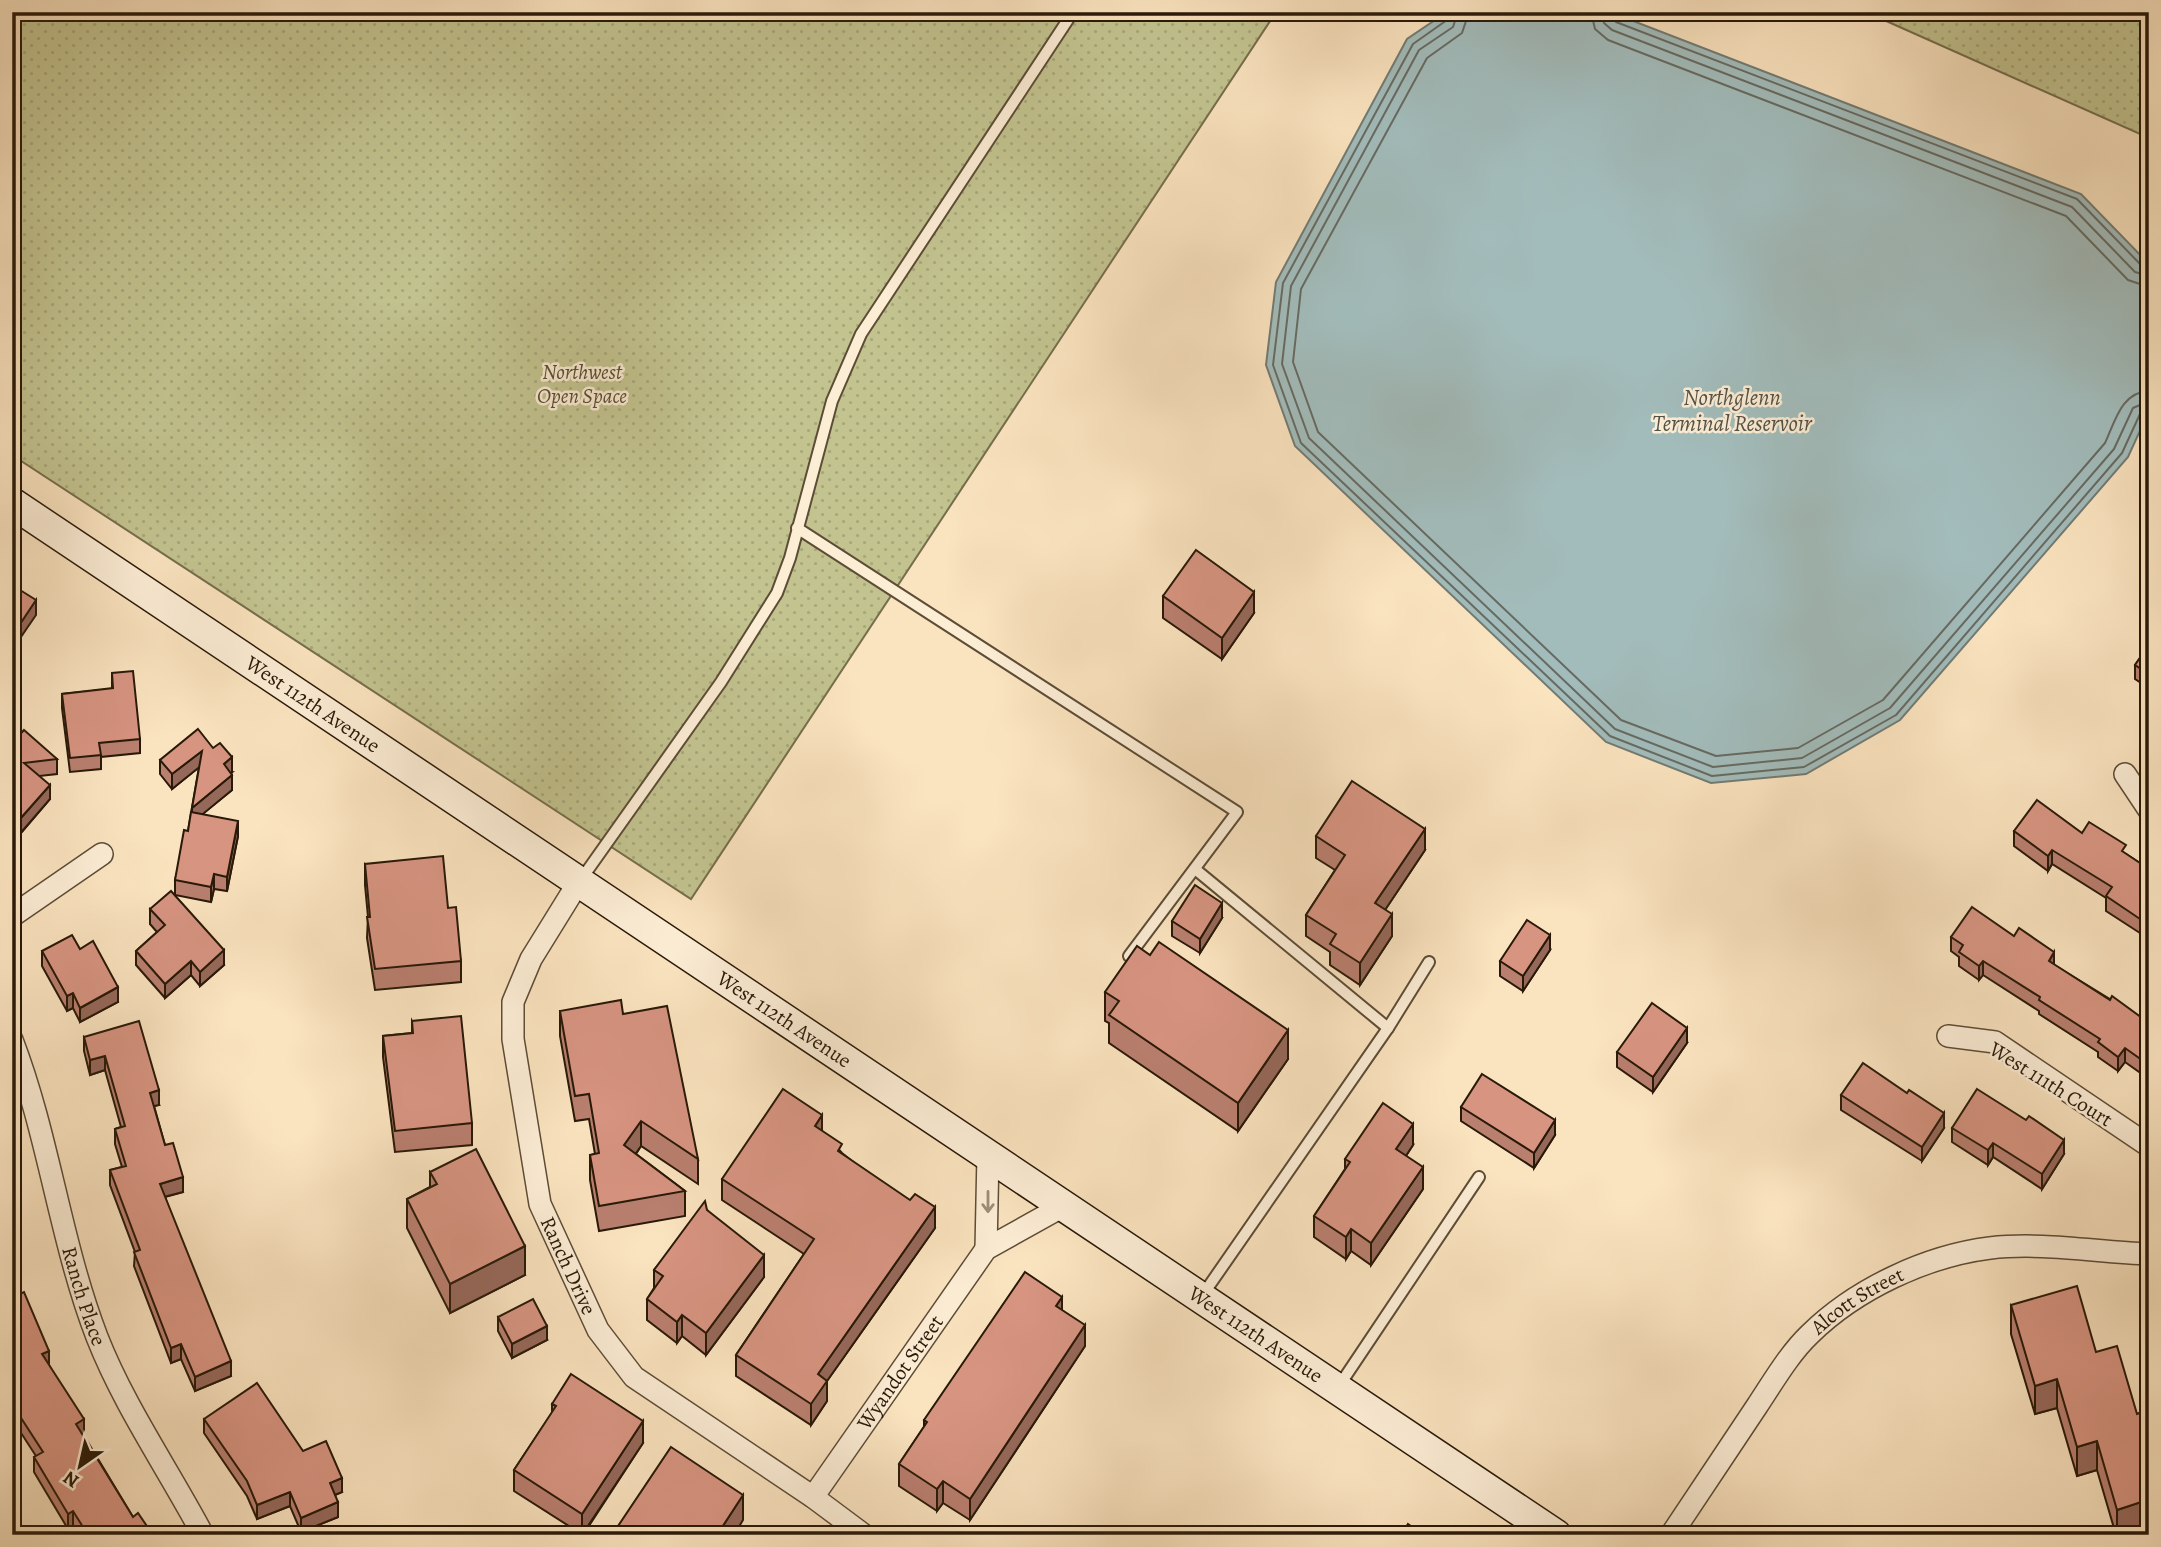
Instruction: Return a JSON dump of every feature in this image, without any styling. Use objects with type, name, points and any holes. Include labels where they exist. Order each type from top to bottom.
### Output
[{"type":"main road","name":"West 112th Avenue","points":[[12,503],[1556,1535]]},
{"type":"street","points":[[2125,774],[2149,810]]},
{"type":"street","points":[[12,916],[102,854]]},
{"type":"street","name":"Ranch Drive","points":[[578,883],[531,960],[513,1002],[515,1053],[540,1204],[598,1330],[634,1377],[813,1497],[864,1535]]},
{"type":"street","name":"West 111th Court","points":[[1948,1036],[1995,1042],[2149,1146]]},
{"type":"street","name":"Ranch Place","points":[[12,1040],[29,1092],[74,1272],[98,1338],[118,1382],[202,1535]]},
{"type":"street","points":[[986,1249],[988,1154]]},
{"type":"street","name":"Wyandot Street","points":[[813,1497],[986,1249],[1065,1205]]},
{"type":"street","name":"Alcott Street","points":[[1671,1535],[1779,1373],[1808,1335],[1835,1311],[1885,1282],[1929,1263],[1988,1248],[2024,1246],[2149,1254]]},
{"type":"lane","points":[[578,883],[721,682],[777,593],[832,401],[861,334],[1073,12]]},
{"type":"lane","points":[[797,528],[1237,812],[1129,956]]},
{"type":"lane","points":[[1195,869],[1388,1028]]},
{"type":"lane","points":[[1202,1297],[1388,1028],[1429,962]]},
{"type":"lane","points":[[1337,1388],[1479,1178]]},
{"type":"green space","name":"Northwest Open Space","points":[[12,12],[1276,12],[691,899],[12,455]]},
{"type":"green space","points":[[1866,12],[2149,12],[2149,138]]},
{"type":"water","name":"Northglenn Terminal Reservoir","points":[[1447,12],[1610,12],[2081,194],[2148,263],[2149,411],[2128,457],[1900,720],[1806,774],[1711,783],[1606,742],[1295,446],[1266,365],[1276,282],[1407,39]]},
{"type":"building","points":[[1196,550],[1254,592],[1222,638],[1163,596]]},
{"type":"building","points":[[12,585],[36,600],[12,636]]},
{"type":"building","points":[[2149,645],[2149,680],[2144,677],[2147,673],[2135,665]]},
{"type":"building","points":[[133,671],[140,739],[99,743],[101,755],[70,758],[62,694],[113,688],[112,673]]},
{"type":"building","points":[[198,729],[213,748],[220,743],[232,757],[224,764],[232,775],[192,808],[202,751],[172,774],[160,760]]},
{"type":"building","points":[[24,730],[57,759],[24,763],[50,785],[12,828],[12,743]]},
{"type":"building","points":[[1352,781],[1425,829],[1375,903],[1392,914],[1360,963],[1330,944],[1336,934],[1306,915],[1345,855],[1316,836]]},
{"type":"building","points":[[2037,800],[2082,833],[2089,822],[2126,845],[2122,851],[2149,869],[2149,915],[2143,921],[2106,896],[2112,887],[2052,850],[2048,856],[2014,831]]},
{"type":"building","points":[[191,812],[238,821],[227,877],[214,874],[211,887],[175,880],[184,830],[188,831]]},
{"type":"building","points":[[443,856],[448,908],[456,907],[461,961],[375,969],[367,917],[370,917],[365,864]]},
{"type":"building","points":[[1195,885],[1222,903],[1200,939],[1172,921]]},
{"type":"building","points":[[171,891],[224,950],[200,972],[191,961],[165,984],[136,951],[165,925],[150,909]]},
{"type":"building","points":[[1972,907],[2014,936],[2019,928],[2054,952],[2049,961],[2110,1000],[2112,996],[2149,1023],[2149,1065],[2125,1048],[2118,1057],[2098,1042],[2100,1039],[2039,1000],[2040,997],[1983,961],[1979,966],[1959,952],[1963,945],[1951,937]]},
{"type":"building","points":[[1527,920],[1550,935],[1523,976],[1500,961]]},
{"type":"building","points":[[72,935],[80,949],[93,941],[118,987],[80,1008],[73,993],[67,996],[42,951]]},
{"type":"building","points":[[1159,942],[1288,1030],[1238,1103],[1109,1015],[1119,1001],[1105,992],[1137,946],[1150,955]]},
{"type":"building","points":[[621,1000],[623,1014],[667,1006],[698,1159],[641,1121],[624,1145],[685,1191],[599,1206],[590,1155],[599,1153],[589,1094],[575,1096],[560,1011]]},
{"type":"building","points":[[1652,1003],[1687,1028],[1653,1077],[1617,1052]]},
{"type":"building","points":[[461,1016],[472,1123],[395,1131],[383,1036],[413,1033],[412,1021]]},
{"type":"building","points":[[139,1021],[159,1090],[150,1093],[165,1145],[173,1143],[183,1177],[160,1184],[231,1361],[195,1377],[181,1344],[171,1348],[134,1252],[140,1250],[110,1170],[126,1166],[115,1129],[125,1126],[105,1056],[90,1060],[84,1037]]},
{"type":"building","points":[[1863,1063],[1907,1093],[1909,1090],[1944,1113],[1922,1147],[1841,1095]]},
{"type":"building","points":[[1482,1074],[1555,1120],[1534,1153],[1461,1107]]},
{"type":"building","points":[[783,1089],[822,1115],[815,1126],[842,1144],[838,1151],[910,1200],[915,1194],[935,1207],[818,1374],[827,1381],[811,1404],[736,1355],[814,1239],[722,1179]]},
{"type":"building","points":[[1977,1089],[2026,1120],[2029,1116],[2064,1140],[2042,1174],[1993,1143],[1988,1150],[1952,1128]]},
{"type":"building","points":[[1383,1103],[1413,1124],[1396,1149],[1423,1167],[1371,1243],[1351,1229],[1346,1237],[1314,1216],[1350,1162],[1345,1159]]},
{"type":"building","points":[[476,1149],[525,1246],[450,1284],[407,1199],[437,1184],[430,1172]]},
{"type":"building","points":[[705,1201],[707,1210],[764,1255],[706,1333],[682,1315],[677,1322],[647,1299],[663,1276],[654,1270]]},
{"type":"building","points":[[12,1230],[18,1249],[12,1251]]},
{"type":"building","points":[[1025,1272],[1062,1297],[1056,1306],[1085,1325],[970,1499],[943,1481],[937,1489],[899,1464],[927,1422],[924,1420]]},
{"type":"building","points":[[12,1275],[18,1295],[24,1292],[49,1351],[42,1354],[84,1419],[76,1424],[133,1517],[138,1513],[153,1535],[88,1535],[73,1511],[68,1514],[34,1457],[43,1452],[12,1404]]},
{"type":"building","points":[[2077,1286],[2096,1352],[2117,1346],[2137,1414],[2149,1410],[2149,1526],[2141,1502],[2117,1510],[2097,1441],[2077,1447],[2057,1379],[2035,1386],[2011,1305]]},
{"type":"building","points":[[533,1299],[547,1326],[512,1344],[498,1317]]},
{"type":"building","points":[[571,1374],[643,1421],[582,1514],[514,1470],[556,1406],[552,1404]]},
{"type":"building","points":[[257,1383],[303,1451],[326,1441],[342,1478],[330,1483],[338,1502],[301,1518],[290,1492],[257,1505],[247,1481],[204,1419]]},
{"type":"building","points":[[671,1447],[743,1495],[717,1535],[708,1532],[706,1535],[612,1535]]},
{"type":"building","points":[[1408,1524],[1424,1535],[1401,1535]]},
{"type":"building","points":[[1373,1528],[1384,1535],[1368,1535]]}]
